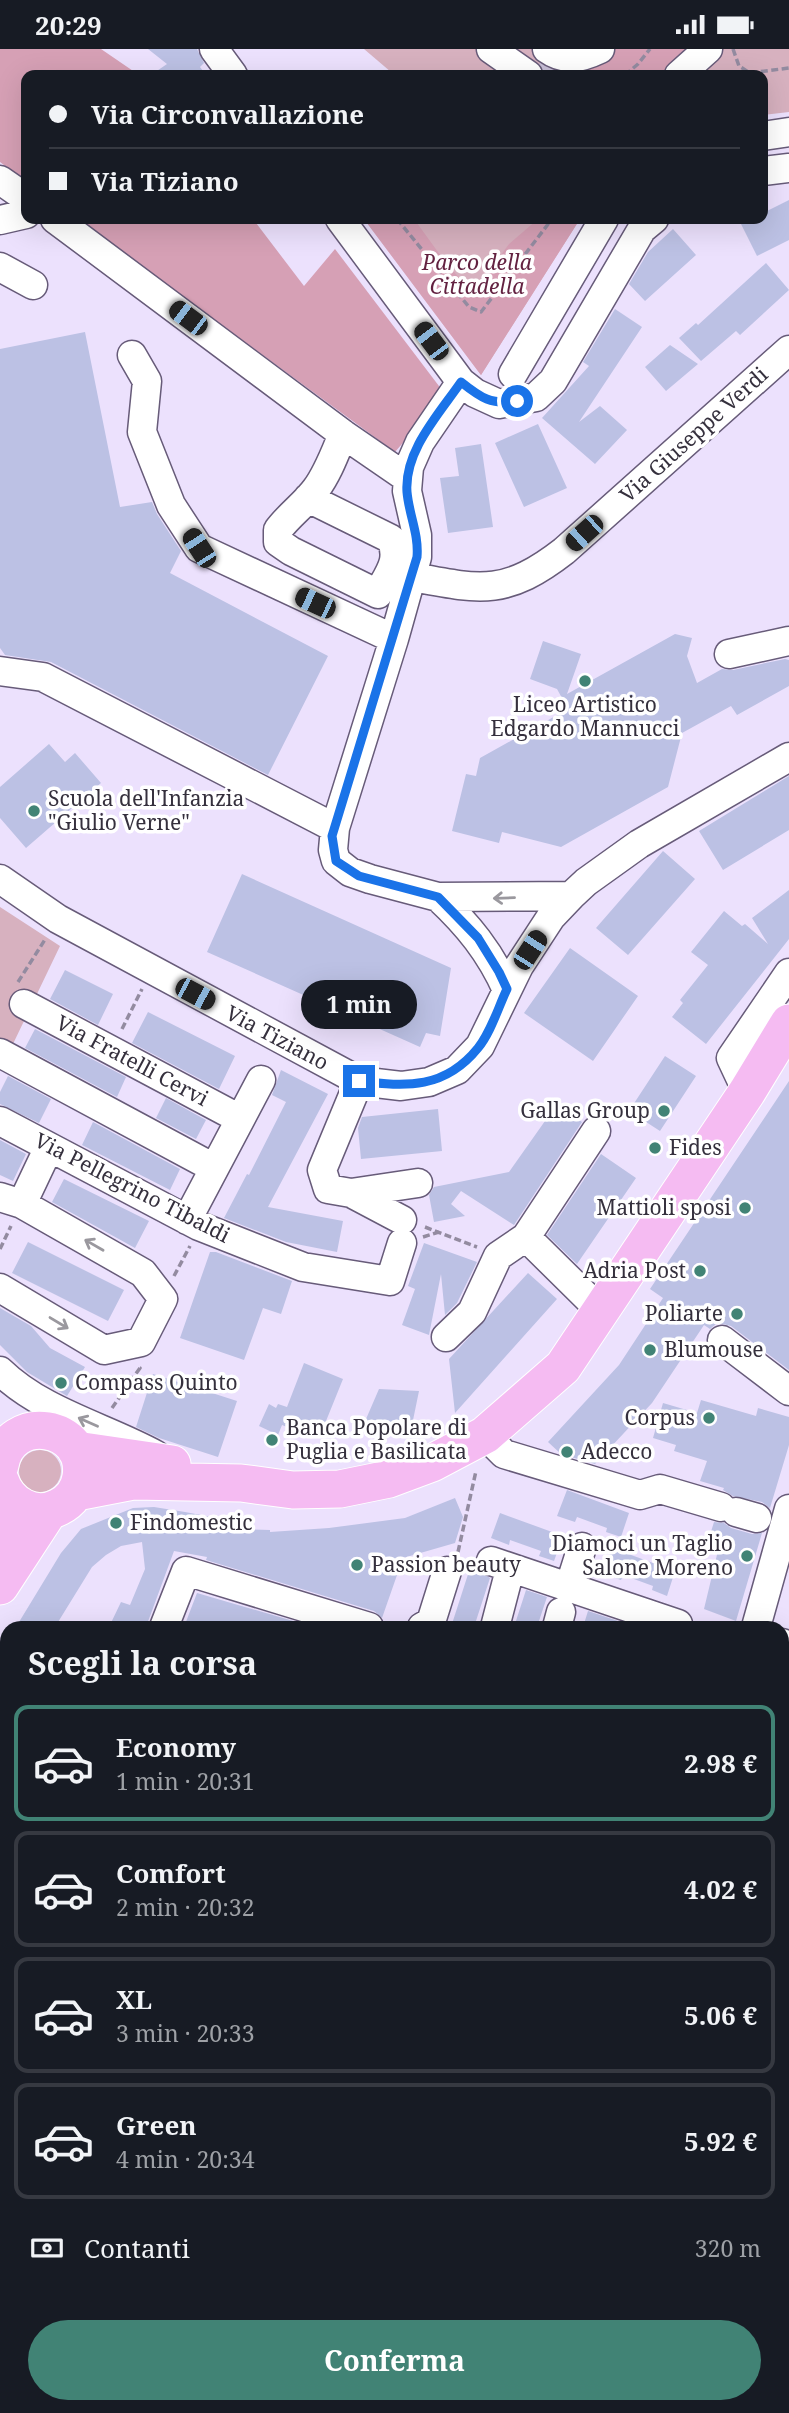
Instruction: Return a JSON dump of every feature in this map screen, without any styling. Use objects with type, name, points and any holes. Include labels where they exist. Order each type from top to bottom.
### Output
[{"type":"main road","points":[[0,1586],[8,1544],[5,1469],[40,1430],[60,1430],[133,1469],[293,1490],[340,1489],[389,1479],[432,1463],[485,1435],[564,1367],[747,1092],[789,1023]]},
{"type":"main road","points":[[8,1544],[62,1502],[82,1471],[60,1430]]},
{"type":"main road","points":[[5,1469],[15,1503],[27,1510],[62,1502],[133,1469],[171,1463],[241,1483]]},
{"type":"street","points":[[214,49],[229,70]]},
{"type":"street","points":[[491,49],[539,61],[578,59],[600,49]]},
{"type":"street","points":[[685,70],[708,49]]},
{"type":"street","points":[[768,135],[789,132]]},
{"type":"street","points":[[768,170],[789,168]]},
{"type":"street","points":[[0,180],[21,195]]},
{"type":"street","points":[[0,221],[21,215]]},
{"type":"street","points":[[62,224],[343,434],[407,478]]},
{"type":"street","points":[[344,224],[461,382],[475,393],[499,404],[536,397],[553,381],[642,229],[648,224]]},
{"type":"street","points":[[513,374],[601,224]]},
{"type":"street","points":[[0,267],[33,285]]},
{"type":"street","name":"Via Giuseppe Verdi","points":[[412,577],[452,585],[481,587],[507,584],[527,577],[564,551],[789,350]]},
{"type":"street","points":[[132,355],[147,381],[142,432],[171,505],[199,548],[394,639]]},
{"type":"street","points":[[461,382],[420,442],[407,478],[408,502],[418,545],[412,577],[335,828],[333,850],[336,861],[359,876],[438,897],[571,896]]},
{"type":"street","points":[[308,498],[330,465],[343,434]]},
{"type":"street","points":[[729,654],[789,641]]},
{"type":"street","points":[[0,671],[43,677],[335,828]]},
{"type":"street","name":"Via Tiziano","points":[[0,879],[58,919],[359,1081],[401,1086],[429,1081],[457,1070],[480,1046],[519,966],[551,917],[586,881],[639,844],[789,757]]},
{"type":"street","points":[[438,897],[478,938],[507,989]]},
{"type":"street","points":[[747,1092],[731,1058],[789,973]]},
{"type":"street","name":"Via Fratelli Cervi","points":[[20,994],[112,1050],[240,1119]]},
{"type":"street","points":[[0,1053],[214,1168]]},
{"type":"street","points":[[193,1223],[214,1168],[261,1080]]},
{"type":"street","points":[[359,1081],[321,1170],[328,1189],[351,1193],[418,1183]]},
{"type":"street","name":"Via Pellegrino Tibaldi","points":[[0,1121],[193,1223],[303,1267],[390,1281],[402,1231]]},
{"type":"street","points":[[446,1337],[472,1312],[498,1256],[526,1237],[596,1131]]},
{"type":"street","points":[[0,1288],[104,1350],[141,1342],[163,1299],[143,1273],[11,1200],[49,1147]]},
{"type":"street","points":[[351,1193],[402,1231]]},
{"type":"street","points":[[526,1237],[602,1313]]},
{"type":"street","points":[[722,1341],[789,1391]]},
{"type":"street","points":[[11,1381],[60,1430],[133,1443],[171,1463]]},
{"type":"street","points":[[5,1469],[25,1420],[11,1381]]},
{"type":"street","points":[[485,1435],[504,1454],[640,1495],[660,1489],[759,1516],[763,1613]]},
{"type":"street","points":[[562,1609],[582,1547]]},
{"type":"street","points":[[431,1621],[454,1560]]},
{"type":"street","points":[[166,1621],[187,1571],[350,1621]]},
{"type":"street","points":[[495,1621],[499,1571],[562,1609],[655,1621]]},
{"type":"path","points":[[631,70],[650,49]]},
{"type":"path","points":[[733,49],[740,66],[746,70]]},
{"type":"path","points":[[768,71],[789,68]]},
{"type":"path","points":[[401,224],[469,307],[481,311],[548,224]]},
{"type":"path","points":[[20,994],[58,919]]},
{"type":"path","points":[[112,1050],[151,971]]},
{"type":"path","points":[[143,1273],[170,1286],[193,1223]]},
{"type":"path","points":[[402,1231],[442,1231],[498,1256]]},
{"type":"path","points":[[101,1406],[111,1410],[140,1369],[104,1350]]},
{"type":"path","points":[[454,1560],[485,1435]]},
{"type":"green space","points":[[364,49],[789,49],[789,112],[768,114],[768,70],[389,70]]},
{"type":"green space","name":"Parco della Cittadella","points":[[368,224],[577,224],[481,375]]},
{"type":"green space","points":[[0,907],[60,946],[0,1071]]},
{"type":"green space","points":[[40,1450],[55,1456],[61,1471],[55,1486],[40,1492],[25,1486],[19,1471],[25,1456]]},
{"type":"shaded area","points":[[0,49],[101,49],[132,70],[21,70],[21,178],[0,162]]},
{"type":"shaded area","points":[[610,49],[694,49],[667,70],[557,70],[560,64]]},
{"type":"shaded area","points":[[84,224],[257,224],[304,286],[335,249],[445,394],[395,452]]},
{"type":"shaded area","name":"Parco della Cittadella","points":[[368,224],[418,224],[446,263],[473,293],[509,244],[532,224],[577,224],[481,375]]},
{"type":"building","points":[[148,49],[197,49],[204,63],[200,67],[202,70],[158,70],[167,64]]},
{"type":"building","points":[[789,200],[789,240],[757,256],[741,224],[768,224],[768,210]]},
{"type":"building","points":[[673,229],[696,255],[645,301],[629,284],[648,252]]},
{"type":"building","points":[[766,263],[789,290],[740,335],[736,331],[701,361],[679,338],[696,323],[698,325]]},
{"type":"building","points":[[615,309],[642,327],[579,422],[600,406],[627,430],[595,464],[542,418],[589,366],[583,362]]},
{"type":"building","points":[[85,332],[120,507],[152,502],[181,551],[170,573],[328,656],[268,775],[51,662],[5,655],[0,648],[0,349]]},
{"type":"building","points":[[670,345],[698,364],[666,391],[645,367]]},
{"type":"building","points":[[538,424],[567,488],[524,507],[495,443]]},
{"type":"building","points":[[481,444],[493,527],[448,533],[440,478],[459,476],[455,448]]},
{"type":"building","points":[[675,634],[692,638],[687,656],[697,683],[722,669],[733,670],[785,659],[789,660],[789,686],[737,715],[731,706],[682,733],[668,787],[561,847],[502,832],[499,843],[452,831],[466,774],[476,776],[480,758],[568,709],[557,689],[530,679],[543,641],[581,654],[567,694]]},
{"type":"building","points":[[49,744],[65,762],[75,753],[101,783],[26,848],[0,818],[0,787]]},
{"type":"building","points":[[789,776],[789,830],[723,870],[699,831]]},
{"type":"building","points":[[663,851],[695,879],[628,955],[596,928]]},
{"type":"building","points":[[242,874],[451,968],[440,1036],[426,1033],[420,1047],[207,952]]},
{"type":"building","points":[[789,890],[789,939],[706,1044],[672,1017],[683,1003],[680,1000],[708,965],[691,952],[724,911],[742,926],[745,924],[768,944],[752,918]]},
{"type":"building","points":[[570,948],[638,996],[593,1061],[524,1013]]},
{"type":"building","points":[[65,970],[113,994],[98,1025],[50,999]]},
{"type":"building","points":[[148,1012],[235,1056],[219,1089],[132,1043]]},
{"type":"building","points":[[35,1029],[126,1077],[117,1097],[25,1048]]},
{"type":"building","points":[[665,1056],[696,1076],[660,1131],[629,1111]]},
{"type":"building","points":[[281,1070],[328,1094],[268,1207],[343,1221],[337,1252],[286,1242],[224,1218],[286,1102],[272,1095]]},
{"type":"building","points":[[8,1076],[51,1099],[39,1123],[0,1104],[0,1092]]},
{"type":"building","points":[[789,1081],[789,1370],[731,1326],[716,1324],[710,1329],[704,1325],[652,1403],[595,1464],[561,1454],[548,1442],[619,1365],[663,1298],[650,1289]]},
{"type":"building","points":[[166,1098],[206,1120],[196,1139],[156,1118]]},
{"type":"building","points":[[557,1104],[582,1122],[514,1225],[461,1191],[451,1204],[465,1216],[434,1222],[429,1195],[434,1187],[509,1172]]},
{"type":"building","points":[[438,1109],[442,1151],[361,1159],[358,1128],[362,1117]]},
{"type":"building","points":[[93,1122],[180,1169],[170,1190],[82,1145]]},
{"type":"building","points":[[0,1140],[26,1154],[13,1181],[0,1175]]},
{"type":"building","points":[[601,1154],[636,1178],[577,1264],[547,1235]]},
{"type":"building","points":[[64,1179],[149,1221],[135,1248],[52,1202]]},
{"type":"building","points":[[28,1242],[124,1290],[108,1321],[12,1273]]},
{"type":"building","points":[[424,1243],[477,1262],[457,1303],[445,1315],[441,1274],[429,1335],[402,1325],[415,1289],[408,1286]]},
{"type":"building","points":[[210,1252],[292,1281],[281,1314],[263,1308],[244,1360],[180,1338]]},
{"type":"building","points":[[528,1273],[557,1299],[455,1413],[449,1359]]},
{"type":"building","points":[[0,1308],[31,1326],[50,1348],[85,1367],[67,1396],[27,1372],[0,1345]]},
{"type":"building","points":[[304,1363],[343,1379],[324,1426],[320,1424],[316,1434],[308,1431],[306,1435],[282,1425],[278,1435],[259,1426],[269,1404],[276,1408],[278,1404],[287,1407]]},
{"type":"building","points":[[153,1374],[237,1401],[218,1457],[159,1438],[136,1427]]},
{"type":"building","points":[[379,1389],[419,1391],[412,1425],[397,1425],[387,1429],[363,1426]]},
{"type":"building","points":[[701,1400],[756,1416],[758,1408],[789,1417],[789,1445],[770,1508],[762,1502],[733,1496],[723,1490],[724,1488],[700,1481],[707,1461],[674,1451],[676,1445],[653,1438],[663,1403],[697,1413]]},
{"type":"building","points":[[567,1490],[629,1513],[621,1537],[606,1532],[607,1528],[577,1517],[575,1522],[557,1516]]},
{"type":"building","points":[[455,1498],[463,1517],[455,1543],[403,1558],[382,1618],[374,1611],[206,1560],[207,1557],[174,1551],[148,1621],[112,1621],[121,1602],[130,1605],[145,1569],[142,1542],[121,1546],[92,1567],[59,1621],[20,1621],[61,1553],[81,1529],[133,1508],[154,1507],[222,1519],[218,1528],[270,1532],[329,1528],[405,1518]]},
{"type":"building","points":[[500,1513],[563,1536],[554,1561],[539,1556],[541,1551],[510,1540],[509,1545],[491,1538]]},
{"type":"building","points":[[714,1522],[752,1534],[762,1533],[736,1621],[704,1609],[721,1538],[710,1535]]},
{"type":"building","points":[[612,1548],[675,1571],[667,1596],[652,1590],[653,1586],[623,1575],[621,1580],[603,1574]]},
{"type":"building","points":[[471,1565],[490,1578],[476,1621],[453,1621]]},
{"type":"building","points":[[526,1590],[547,1597],[539,1621],[516,1621]]},
{"type":"building","points":[[197,1593],[293,1621],[186,1621]]},
{"type":"building","points":[[588,1611],[618,1621],[585,1621]]},
{"type":"tunnel","points":[[540,63],[550,70]]},
{"type":"place","name":"Liceo Artistico Edgardo Mannucci","points":[[585,681]]},
{"type":"place","name":"Scuola dell'Infanzia \"Giulio Verne\"","points":[[34,811]]},
{"type":"place","name":"Gallas Group","points":[[664,1111]]},
{"type":"place","name":"Fides","points":[[655,1148]]},
{"type":"place","name":"Mattioli sposi","points":[[745,1208]]},
{"type":"place","name":"Adria Post","points":[[700,1271]]},
{"type":"place","name":"Poliarte","points":[[737,1314]]},
{"type":"place","name":"Blumouse","points":[[650,1350]]},
{"type":"place","name":"Compass Quinto","points":[[61,1383]]},
{"type":"place","name":"Corpus","points":[[709,1418]]},
{"type":"place","name":"Banca Popolare di Puglia e Basilicata","points":[[272,1440]]},
{"type":"place","name":"Adecco","points":[[567,1452]]},
{"type":"place","name":"Findomestic","points":[[116,1523]]},
{"type":"place","name":"Diamoci un Taglio Salone Moreno","points":[[747,1556]]},
{"type":"place","name":"Passion beauty","points":[[357,1565]]},
{"type":"route","points":[[359,1081],[401,1086],[429,1081],[457,1070],[480,1046],[507,989],[478,938],[438,897],[359,876],[342,867],[336,861],[332,836],[417,557],[418,545],[407,491],[412,457],[461,382],[475,393],[499,404],[517,401]]}]
